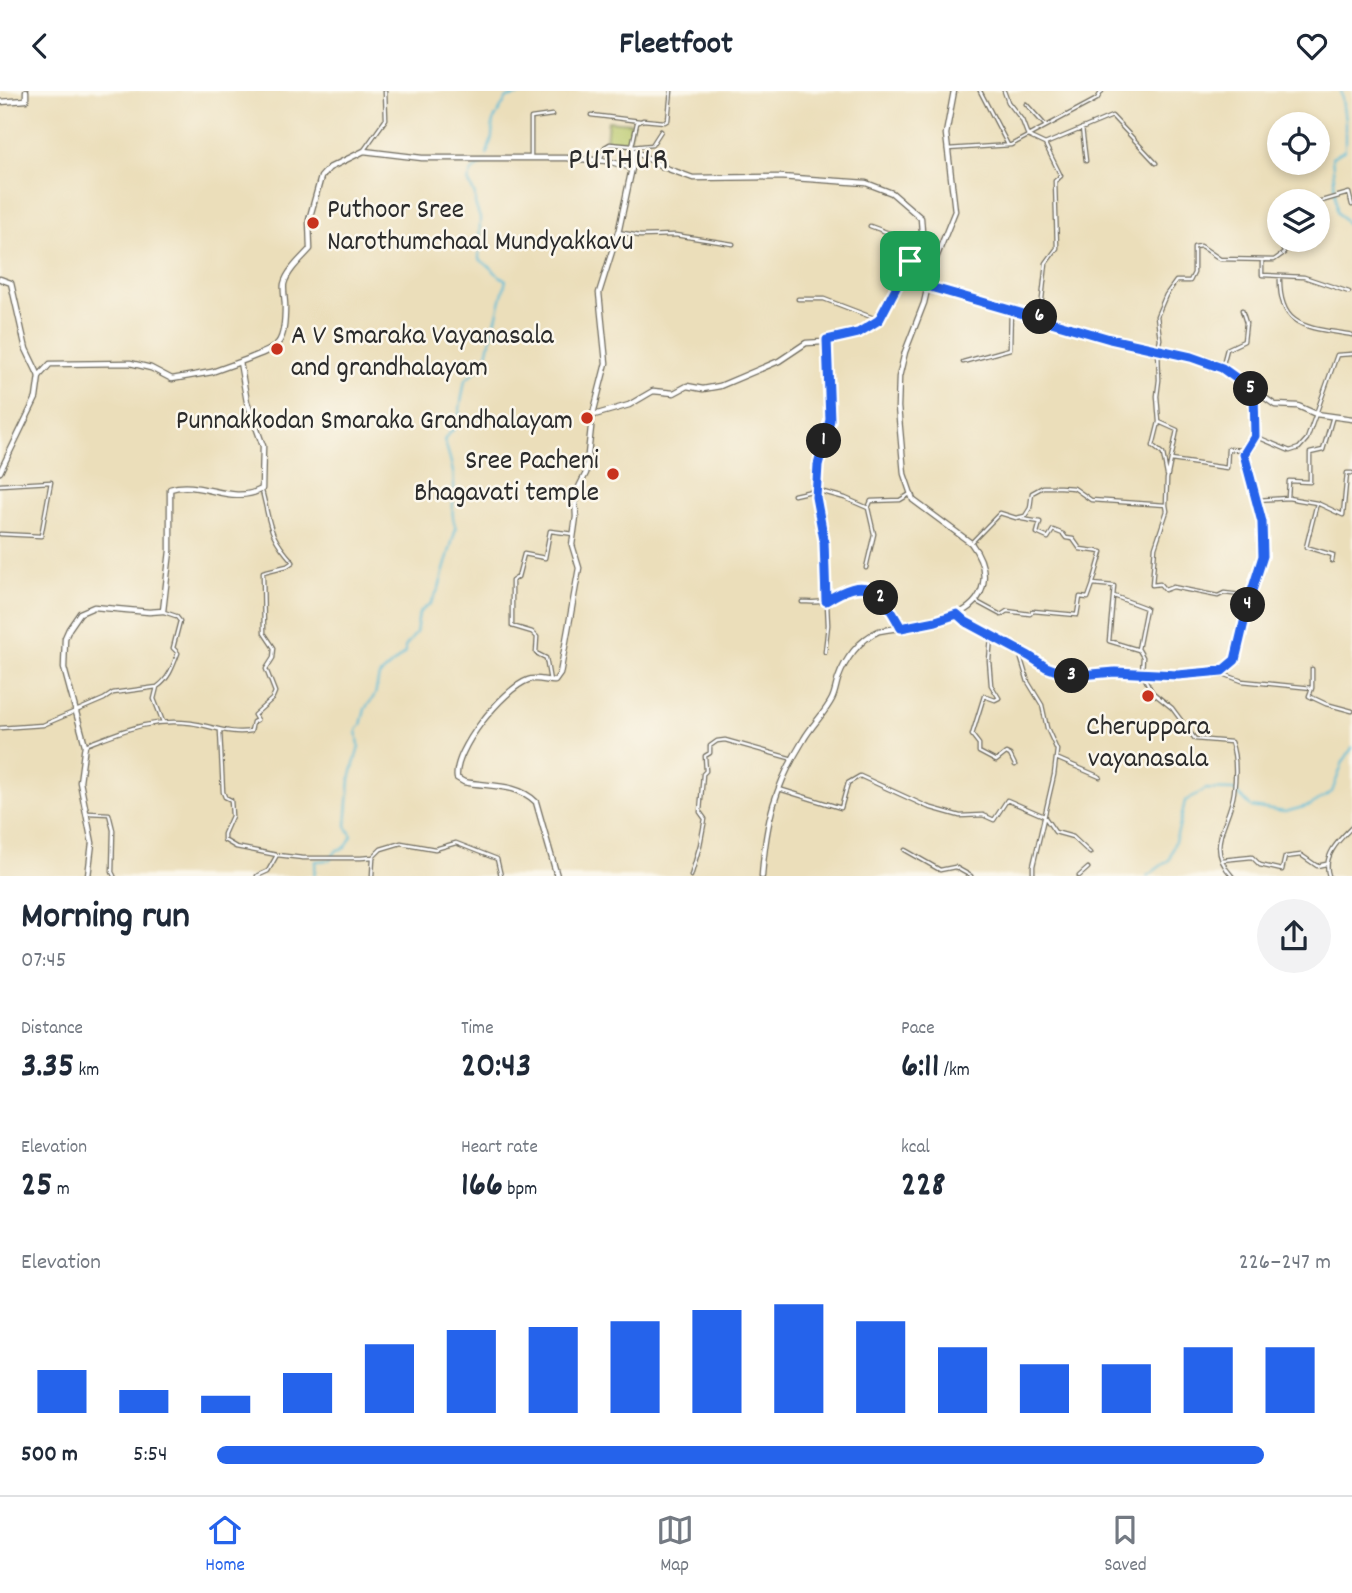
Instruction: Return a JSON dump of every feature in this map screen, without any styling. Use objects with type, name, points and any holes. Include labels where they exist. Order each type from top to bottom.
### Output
[{"type":"main road","points":[[0,102],[26,100],[26,91]]},
{"type":"main road","points":[[762,876],[765,829],[772,802],[806,735],[833,698],[839,676],[856,649],[872,634],[936,621],[971,608],[982,591],[984,569],[971,543],[919,507],[910,494],[904,474],[897,394],[905,352],[924,303],[932,268],[955,211],[947,149],[948,115],[954,91]]},
{"type":"main road","points":[[557,876],[536,801],[517,789],[464,782],[456,776],[456,766],[463,747],[492,709],[524,682],[531,679],[555,681],[560,674],[579,568],[572,545],[576,517],[575,495],[586,473],[594,415],[606,363],[599,293],[618,232],[632,168],[632,148]]},
{"type":"main road","points":[[594,415],[629,405],[653,391],[671,393],[679,392],[687,386],[704,389],[720,386],[779,361],[806,344],[858,333],[879,320],[922,232],[920,218],[892,193],[866,183],[780,177],[693,178],[663,167],[632,148]]},
{"type":"main road","points":[[0,472],[36,398],[39,376],[45,367],[56,362],[121,362],[151,368],[173,379],[212,372],[277,347],[282,342],[285,319],[284,283],[310,249],[309,220],[321,177],[329,169],[364,151],[422,158],[600,160],[632,168]]},
{"type":"main road","points":[[910,261],[932,268]]},
{"type":"main road","points":[[0,279],[11,283],[26,349],[39,376]]},
{"type":"main road","points":[[927,286],[1110,339],[1181,354],[1222,368],[1275,405],[1298,406],[1316,414],[1352,419]]},
{"type":"main road","points":[[88,876],[93,849],[80,782],[85,745],[64,668],[63,648],[69,629],[80,613],[88,608],[103,606],[149,612],[163,611],[170,551],[170,489],[203,489],[233,496],[247,495],[262,489],[263,446],[247,402],[240,362]]},
{"type":"street","points":[[364,151],[386,118],[385,91]]},
{"type":"street","points":[[591,115],[667,122],[671,91]]},
{"type":"street","points":[[980,91],[1008,145]]},
{"type":"street","points":[[1004,91],[1022,120],[1028,136],[1045,144],[1061,176],[1055,181],[1057,248],[1046,263],[1040,317]]},
{"type":"street","points":[[947,149],[1008,145],[1097,99],[1102,91]]},
{"type":"street","points":[[1027,104],[1046,126]]},
{"type":"street","points":[[531,159],[531,118],[552,115]]},
{"type":"street","points":[[1045,144],[1112,116],[1156,163]]},
{"type":"street","points":[[632,148],[639,121]]},
{"type":"street","points":[[1082,128],[1086,160]]},
{"type":"street","points":[[600,160],[605,147],[610,144],[632,148],[652,145],[662,131]]},
{"type":"street","points":[[1330,199],[1349,193],[1352,205]]},
{"type":"street","points":[[870,226],[917,244]]},
{"type":"street","points":[[618,232],[640,236],[675,235],[733,244]]},
{"type":"street","points":[[1167,479],[1163,454],[1153,446],[1159,422],[1160,339],[1157,316],[1176,281],[1190,281],[1194,273],[1194,247],[1201,246],[1220,259],[1274,260],[1284,252]]},
{"type":"street","points":[[1262,260],[1262,275],[1304,277],[1349,292]]},
{"type":"street","points":[[1280,276],[1279,297],[1299,325],[1352,335]]},
{"type":"street","points":[[798,299],[824,299],[879,320]]},
{"type":"street","points":[[963,362],[1010,349],[1011,309]]},
{"type":"street","points":[[1222,368],[1227,349],[1244,341],[1246,323],[1242,310]]},
{"type":"street","points":[[825,652],[828,625],[824,540],[817,490],[818,465],[830,420],[827,340]]},
{"type":"street","points":[[1255,436],[1290,451],[1299,448],[1307,439],[1337,355],[1352,354]]},
{"type":"street","points":[[957,614],[991,637],[1046,667],[1070,676],[1115,672],[1178,675],[1218,672],[1232,665],[1263,556],[1262,522],[1244,454],[1255,436],[1254,391]]},
{"type":"street","points":[[1288,498],[1289,481],[1310,482],[1310,453],[1324,450],[1333,416]]},
{"type":"street","points":[[1159,422],[1177,430],[1167,479],[1167,511],[1155,547],[1152,585],[1160,584],[1165,590],[1173,587],[1218,596],[1224,593],[1250,596]]},
{"type":"street","points":[[1171,460],[1227,468],[1228,449],[1245,450]]},
{"type":"street","points":[[1257,500],[1288,498],[1317,503],[1343,515],[1347,473],[1352,473]]},
{"type":"street","points":[[0,485],[51,482],[41,535],[0,534]]},
{"type":"street","points":[[971,543],[1000,513],[1022,519],[1030,508],[1032,493],[1043,487],[1074,488],[1091,500],[1166,505]]},
{"type":"street","points":[[85,745],[114,732],[152,722],[251,731],[253,722],[257,720],[254,715],[272,699],[275,692],[266,669],[273,658],[274,648],[264,633],[263,572],[293,562],[279,547],[267,519],[262,489]]},
{"type":"street","points":[[794,495],[817,490],[868,508]]},
{"type":"street","points":[[866,568],[874,534],[868,508],[871,501],[900,500],[910,494]]},
{"type":"street","points":[[1317,503],[1306,547],[1333,555],[1332,561]]},
{"type":"street","points":[[977,602],[1001,615],[1007,611],[1030,614],[1033,611],[1077,615],[1080,597],[1088,598],[1102,552],[1080,549],[1073,539],[1053,530],[1048,538],[1037,533],[1040,522],[1016,518]]},
{"type":"street","points":[[550,681],[546,659],[536,653],[537,637],[532,632],[512,626],[512,581],[518,577],[524,554],[545,558],[550,531],[574,534]]},
{"type":"street","points":[[1093,583],[1114,586],[1109,641],[1138,649],[1143,657],[1142,673],[1152,692],[1172,708],[1195,739],[1231,742],[1235,758],[1234,790],[1220,834],[1222,860],[1232,876]]},
{"type":"street","points":[[802,602],[826,601],[850,587],[864,587],[877,593],[891,609],[901,628]]},
{"type":"street","points":[[1113,596],[1146,608],[1138,649]]},
{"type":"street","points":[[163,611],[176,616],[180,621],[173,648],[178,653],[168,676],[157,687],[154,699],[163,722]]},
{"type":"street","points":[[991,637],[989,672],[991,685],[999,698],[995,700],[984,697],[972,735],[979,744],[979,752],[996,761],[1006,753],[1015,765]]},
{"type":"street","points":[[1022,652],[1021,659],[1028,682],[1045,712],[1047,727],[1057,750],[1033,876]]},
{"type":"street","points":[[1312,669],[1309,696],[1352,711]]},
{"type":"street","points":[[1218,672],[1242,681],[1312,688]]},
{"type":"street","points":[[0,728],[43,725],[113,693],[157,687]]},
{"type":"street","points":[[220,730],[223,792],[225,797],[231,800],[232,816],[224,840],[236,846],[303,858],[373,856],[381,849],[401,843],[435,849],[456,843],[497,859],[502,876]]},
{"type":"street","points":[[691,876],[705,819],[700,812],[703,774],[706,771],[705,756],[710,753],[710,746],[724,740],[793,759]]},
{"type":"street","points":[[1056,758],[1100,777]]},
{"type":"street","points":[[779,789],[841,808],[848,783],[860,776],[928,807],[960,816],[983,815],[994,820],[1007,800],[1044,816],[1055,832],[1073,837],[1090,853]]},
{"type":"street","points":[[86,813],[109,814],[113,830],[114,876]]},
{"type":"street","points":[[1329,876],[1326,864],[1338,842],[1352,827]]},
{"type":"street","points":[[905,850],[940,870],[955,867],[971,876]]},
{"type":"street","points":[[257,876],[268,871],[277,855]]},
{"type":"street","points":[[1222,860],[1252,857],[1260,865],[1283,870],[1285,857],[1301,855],[1317,866],[1326,864]]},
{"type":"street","points":[[372,876],[373,856]]},
{"type":"street","points":[[1079,876],[1088,867]]},
{"type":"green space","points":[[608,121],[631,123],[630,140],[606,142]]},
{"type":"waterway","points":[[487,154],[493,121],[507,98],[535,91]]},
{"type":"waterway","points":[[1341,91],[1345,150],[1332,157],[1337,212],[1352,229]]},
{"type":"waterway","points":[[314,876],[316,861],[330,860],[337,850],[345,848],[352,836],[346,826],[350,779],[359,746],[357,730],[365,709],[375,695],[379,676],[405,653],[405,647],[416,633],[419,613],[431,603],[439,588],[456,528],[453,512],[453,473],[444,440],[457,425],[465,380],[481,367],[487,354],[506,280],[479,259],[480,218],[475,195],[468,181],[472,171],[486,161]]},
{"type":"waterway","points":[[1147,876],[1169,860],[1185,801],[1206,789],[1234,790],[1251,807],[1285,812],[1311,805],[1332,792],[1343,762],[1352,748]]},
{"type":"place","name":"Puthoor Sree Narothumchaal Mundyakkavu","points":[[313,223]]},
{"type":"place","name":"A V Smaraka Vayanasala and grandhalayam","points":[[277,349]]},
{"type":"place","name":"Punnakkodan Smaraka Grandhalayam","points":[[587,418]]},
{"type":"place","name":"Sree Pacheni Bhagavati temple","points":[[613,474]]},
{"type":"place","name":"Cheruppara vayanasala","points":[[1148,696]]},
{"type":"district","name":"PUTHUR","points":[[619,157]]},
{"type":"route","points":[[910,261],[932,268],[927,286],[976,298],[1110,339],[1191,357],[1222,368],[1254,391],[1255,436],[1244,454],[1262,522],[1263,556],[1253,585],[1240,646],[1232,665],[1222,671],[1208,673],[1178,675],[1121,671],[1070,676],[1058,673],[991,637],[957,614],[901,628],[891,609],[877,593],[864,587],[850,587],[826,601],[824,540],[816,497],[818,465],[830,420],[827,340],[858,333],[879,320],[910,261]]}]
